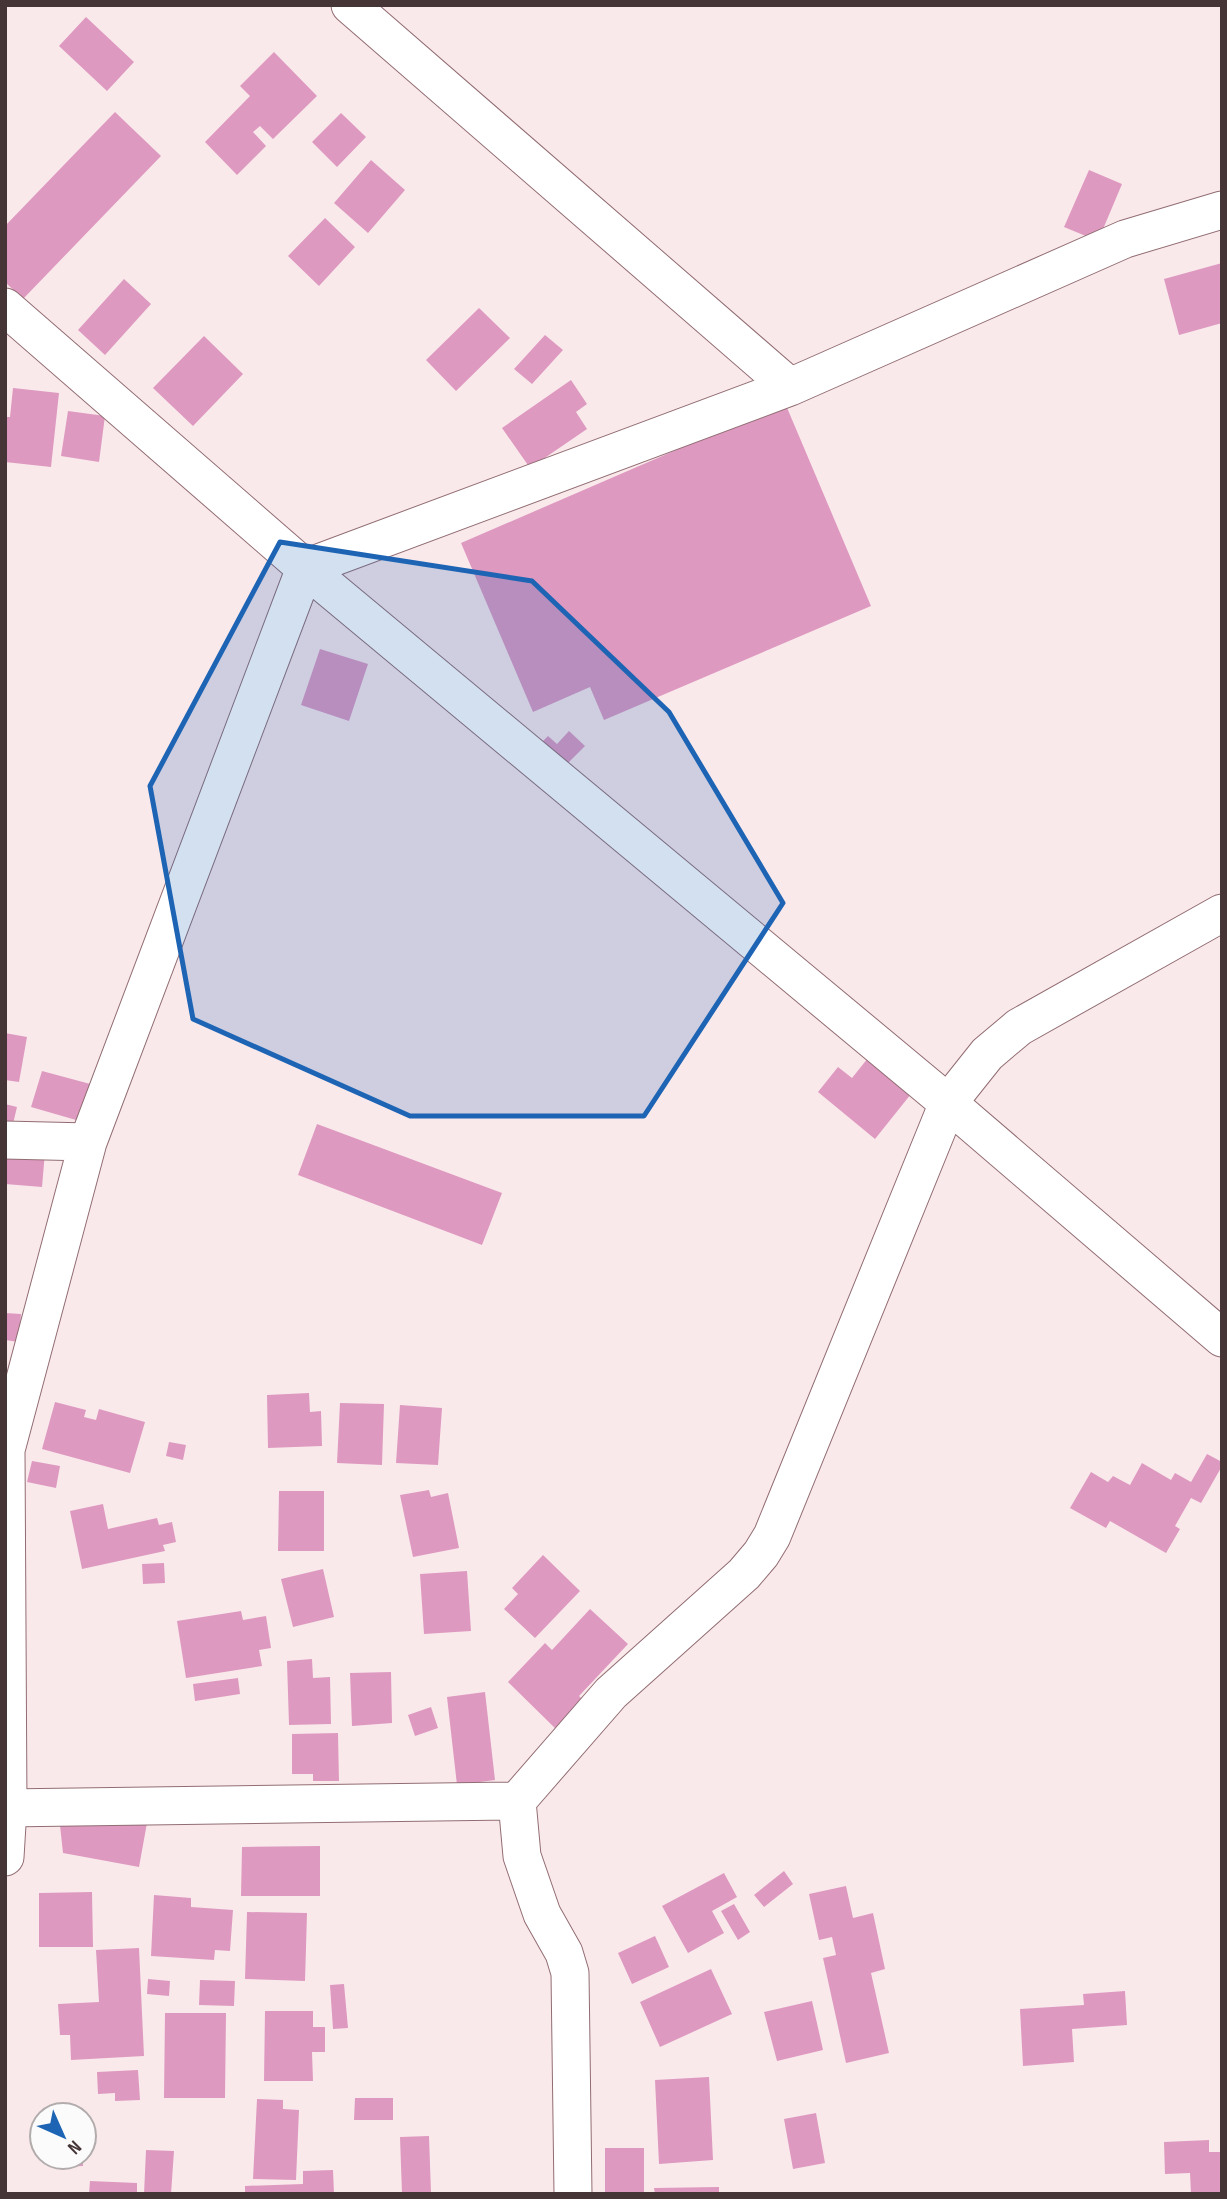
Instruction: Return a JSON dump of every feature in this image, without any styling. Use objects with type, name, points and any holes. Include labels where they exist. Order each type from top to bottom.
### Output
[{"type":"street","points":[[350,5],[790,387]]},
{"type":"street","points":[[5,1857],[6,1450],[88,1142],[305,568],[790,387],[1125,239],[1222,210]]},
{"type":"street","points":[[5,307],[305,568],[948,1103],[1222,1338]]},
{"type":"street","points":[[573,2194],[570,1973],[564,1953],[542,1914],[522,1856],[517,1801],[611,1693],[744,1574],[761,1554],[772,1536],[948,1103],[987,1054],[1019,1027],[1222,913]]},
{"type":"street","points":[[5,1140],[88,1142]]},
{"type":"street","points":[[7,1808],[517,1801]]},
{"type":"highlighted area","points":[[280,542],[532,581],[669,712],[783,903],[644,1116],[410,1116],[193,1019],[150,786]]},
{"type":"building","points":[[86,17],[134,62],[107,91],[59,46]]},
{"type":"building","points":[[274,52],[317,96],[273,139],[260,126],[253,132],[266,146],[237,175],[205,142],[250,96],[240,86]]},
{"type":"building","points":[[115,112],[161,156],[23,299],[5,282],[5,226]]},
{"type":"building","points":[[341,113],[366,137],[337,167],[312,142]]},
{"type":"building","points":[[371,160],[405,190],[368,233],[334,203]]},
{"type":"building","points":[[1089,170],[1122,184],[1098,241],[1064,227]]},
{"type":"building","points":[[325,218],[355,247],[319,286],[288,256]]},
{"type":"building","points":[[1222,263],[1222,323],[1179,335],[1164,279]]},
{"type":"building","points":[[124,279],[151,304],[105,355],[78,330]]},
{"type":"building","points":[[479,308],[510,338],[456,391],[426,360]]},
{"type":"building","points":[[545,335],[563,350],[532,384],[514,369]]},
{"type":"building","points":[[204,336],[243,374],[193,426],[153,388]]},
{"type":"building","points":[[571,380],[587,404],[576,412],[587,429],[530,468],[502,428]]},
{"type":"building","points":[[13,388],[59,393],[51,467],[5,462],[5,417],[10,417]]},
{"type":"building","points":[[785,403],[871,606],[604,720],[590,687],[533,712],[461,543]]},
{"type":"building","points":[[68,411],[105,416],[99,462],[61,456]]},
{"type":"building","points":[[320,649],[368,664],[349,721],[301,705]]},
{"type":"building","points":[[569,731],[585,746],[561,770],[537,747],[548,736],[557,744]]},
{"type":"building","points":[[5,1033],[27,1037],[19,1082],[5,1080]]},
{"type":"building","points":[[868,1058],[911,1094],[875,1139],[818,1092],[838,1067],[852,1078]]},
{"type":"building","points":[[42,1071],[94,1085],[83,1122],[31,1107]]},
{"type":"building","points":[[5,1104],[17,1107],[12,1128],[5,1126]]},
{"type":"building","points":[[317,1124],[502,1193],[482,1245],[298,1175]]},
{"type":"building","points":[[5,1148],[45,1152],[42,1187],[5,1184]]},
{"type":"building","points":[[5,1313],[21,1314],[19,1342],[5,1340]]},
{"type":"building","points":[[309,1393],[310,1412],[321,1411],[322,1446],[268,1448],[267,1395]]},
{"type":"building","points":[[55,1402],[86,1410],[84,1417],[96,1420],[99,1409],[145,1422],[130,1473],[42,1449]]},
{"type":"building","points":[[340,1403],[384,1404],[382,1465],[337,1463]]},
{"type":"building","points":[[400,1405],[442,1408],[438,1465],[396,1463]]},
{"type":"building","points":[[169,1442],[186,1445],[183,1460],[166,1456]]},
{"type":"building","points":[[1207,1454],[1222,1462],[1222,1466],[1201,1503],[1191,1498],[1175,1526],[1180,1529],[1166,1553],[1110,1521],[1106,1528],[1070,1508],[1091,1472],[1108,1482],[1113,1476],[1130,1485],[1142,1463],[1171,1480],[1175,1473],[1191,1482]]},
{"type":"building","points":[[32,1461],[60,1466],[56,1488],[27,1482]]},
{"type":"building","points":[[429,1490],[431,1497],[448,1493],[459,1548],[413,1557],[400,1495]]},
{"type":"building","points":[[279,1491],[324,1491],[324,1551],[278,1551]]},
{"type":"building","points":[[103,1504],[108,1529],[157,1518],[159,1525],[172,1522],[176,1542],[163,1545],[165,1551],[82,1569],[70,1511]]},
{"type":"building","points":[[543,1555],[580,1591],[535,1638],[504,1609],[518,1594],[512,1588]]},
{"type":"building","points":[[164,1563],[165,1583],[143,1584],[142,1564]]},
{"type":"building","points":[[323,1569],[334,1617],[293,1627],[281,1579]]},
{"type":"building","points":[[467,1571],[471,1631],[424,1634],[420,1574]]},
{"type":"building","points":[[590,1609],[628,1644],[579,1696],[587,1704],[560,1733],[508,1682],[545,1643],[552,1650]]},
{"type":"building","points":[[241,1611],[243,1620],[266,1616],[271,1648],[259,1650],[262,1666],[186,1678],[177,1621]]},
{"type":"building","points":[[312,1659],[313,1678],[330,1677],[331,1724],[289,1725],[287,1661]]},
{"type":"building","points":[[391,1672],[392,1723],[352,1726],[350,1673]]},
{"type":"building","points":[[238,1678],[240,1694],[195,1701],[193,1684]]},
{"type":"building","points":[[485,1692],[495,1780],[457,1785],[447,1697]]},
{"type":"building","points":[[431,1707],[438,1728],[415,1736],[408,1715]]},
{"type":"building","points":[[338,1733],[339,1781],[313,1781],[313,1774],[292,1774],[292,1734]]},
{"type":"building","points":[[58,1807],[147,1823],[139,1867],[63,1853]]},
{"type":"building","points":[[320,1846],[320,1896],[241,1896],[242,1847]]},
{"type":"building","points":[[784,1871],[793,1884],[764,1907],[754,1895]]},
{"type":"building","points":[[724,1873],[737,1897],[712,1911],[724,1933],[688,1953],[662,1906]]},
{"type":"building","points":[[846,1886],[853,1918],[873,1913],[885,1969],[871,1973],[889,2053],[846,2063],[823,1958],[836,1955],[832,1937],[819,1940],[809,1894]]},
{"type":"building","points":[[92,1892],[93,1947],[39,1947],[39,1893]]},
{"type":"building","points":[[154,1895],[191,1898],[191,1907],[233,1910],[230,1951],[215,1950],[214,1960],[151,1956]]},
{"type":"building","points":[[734,1904],[750,1932],[738,1940],[721,1911]]},
{"type":"building","points":[[247,1912],[307,1913],[305,1981],[245,1979]]},
{"type":"building","points":[[655,1936],[669,1967],[632,1984],[618,1953]]},
{"type":"building","points":[[139,1948],[144,2056],[71,2060],[70,2035],[60,2035],[58,2004],[99,2002],[96,1950]]},
{"type":"building","points":[[711,1969],[732,2014],[660,2047],[640,2002]]},
{"type":"building","points":[[148,1979],[170,1981],[169,1996],[147,1994]]},
{"type":"building","points":[[200,1980],[235,1981],[234,2006],[199,2005]]},
{"type":"building","points":[[344,1984],[348,2028],[333,2029],[330,1985]]},
{"type":"building","points":[[1125,1991],[1127,2025],[1072,2029],[1074,2062],[1023,2066],[1020,2009],[1084,2005],[1083,1994]]},
{"type":"building","points":[[812,2001],[823,2050],[777,2061],[764,2012]]},
{"type":"building","points":[[265,2011],[313,2011],[313,2027],[325,2027],[325,2052],[312,2052],[313,2081],[264,2081]]},
{"type":"building","points":[[165,2013],[226,2013],[225,2098],[164,2098]]},
{"type":"building","points":[[138,2070],[140,2100],[115,2101],[115,2093],[98,2094],[97,2072]]},
{"type":"building","points":[[709,2077],[713,2160],[659,2164],[655,2080]]},
{"type":"building","points":[[355,2098],[393,2098],[393,2120],[354,2120]]},
{"type":"building","points":[[257,2099],[283,2100],[283,2109],[299,2110],[296,2180],[253,2179]]},
{"type":"building","points":[[816,2113],[825,2163],[793,2169],[784,2119]]},
{"type":"building","points":[[429,2136],[431,2193],[402,2194],[400,2137]]},
{"type":"building","points":[[1209,2140],[1209,2152],[1222,2152],[1222,2194],[1191,2194],[1190,2173],[1165,2174],[1164,2142]]},
{"type":"building","points":[[605,2148],[644,2148],[644,2194],[605,2194]]},
{"type":"building","points":[[146,2150],[174,2151],[171,2194],[144,2194]]},
{"type":"building","points":[[333,2170],[334,2194],[245,2194],[245,2186],[303,2184],[303,2171]]},
{"type":"building","points":[[90,2181],[137,2183],[137,2194],[89,2194]]},
{"type":"building","points":[[719,2187],[719,2194],[655,2194],[654,2188]]}]
